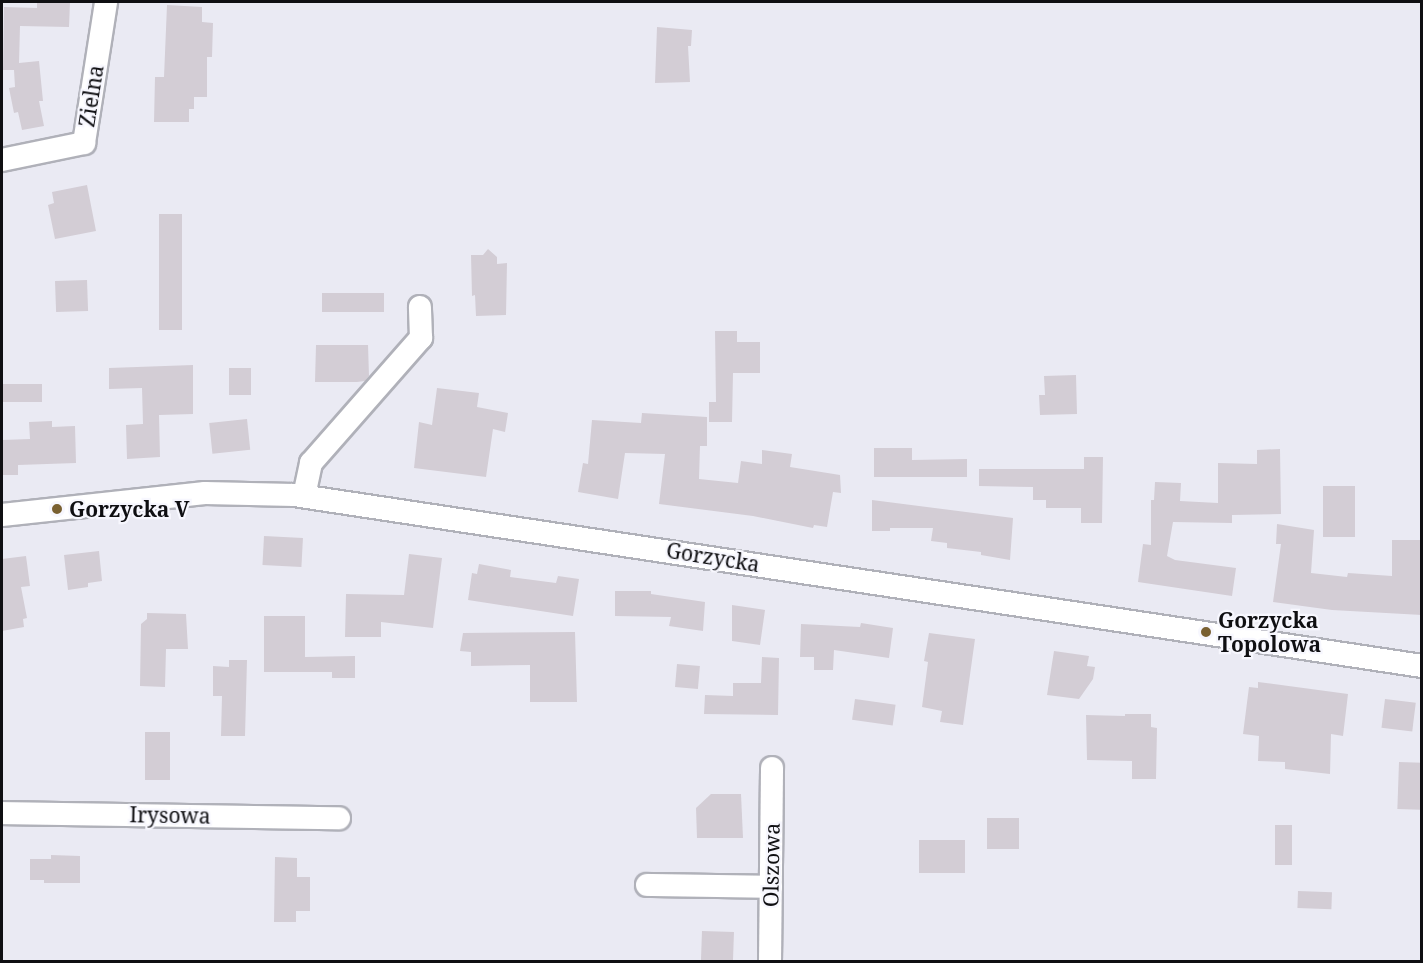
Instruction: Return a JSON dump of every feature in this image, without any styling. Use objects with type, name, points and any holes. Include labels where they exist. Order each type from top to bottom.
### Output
[{"type":"street","name":"Zielna","points":[[2,160],[84,143],[106,2]]},
{"type":"street","points":[[304,496],[311,463],[421,338],[420,308]]},
{"type":"street","name":"Gorzycka","points":[[2,515],[205,493],[264,492],[304,496],[1422,666]]},
{"type":"street","name":"Olszowa","points":[[770,962],[772,768]]},
{"type":"street","name":"Irysowa","points":[[2,813],[339,818]]},
{"type":"street","points":[[648,885],[771,887]]},
{"type":"building","points":[[37,2],[70,2],[69,27],[20,26],[19,63],[39,61],[43,101],[39,101],[44,126],[22,130],[18,112],[14,113],[9,88],[15,87],[14,70],[3,70],[4,7],[37,8]]},
{"type":"building","points":[[167,5],[202,7],[202,22],[213,23],[212,57],[207,57],[207,97],[194,97],[194,109],[189,109],[189,122],[154,122],[155,77],[164,77]]},
{"type":"building","points":[[657,27],[692,30],[691,46],[688,46],[690,82],[655,83]]},
{"type":"building","points":[[87,185],[96,231],[55,239],[48,205],[54,203],[52,192]]},
{"type":"building","points":[[159,214],[182,214],[182,330],[159,330]]},
{"type":"building","points":[[488,249],[497,257],[497,264],[507,263],[506,315],[476,316],[475,295],[472,296],[471,255],[483,255]]},
{"type":"building","points":[[87,280],[88,311],[56,312],[55,281]]},
{"type":"building","points":[[322,293],[384,293],[384,312],[322,312]]},
{"type":"building","points":[[715,331],[737,331],[737,342],[760,342],[760,373],[733,373],[732,422],[709,422],[709,402],[716,402]]},
{"type":"building","points":[[316,345],[368,345],[369,376],[365,381],[357,382],[315,382]]},
{"type":"building","points":[[193,365],[193,414],[159,415],[160,457],[127,459],[126,425],[143,424],[142,388],[109,389],[109,368]]},
{"type":"building","points":[[229,368],[251,368],[251,395],[229,395]]},
{"type":"building","points":[[1076,375],[1077,414],[1040,415],[1039,395],[1045,395],[1044,376]]},
{"type":"building","points":[[2,384],[42,384],[42,402],[2,402]]},
{"type":"building","points":[[437,388],[479,393],[477,407],[508,413],[505,432],[493,429],[486,477],[414,468],[419,422],[432,425]]},
{"type":"building","points":[[642,413],[707,417],[707,446],[700,446],[699,479],[738,483],[741,461],[762,464],[762,450],[792,454],[790,467],[840,475],[841,493],[833,492],[827,527],[814,525],[813,528],[753,516],[659,504],[665,454],[625,453],[618,499],[578,492],[583,463],[588,464],[592,420],[641,423]]},
{"type":"building","points":[[247,419],[250,450],[212,454],[209,423]]},
{"type":"building","points":[[52,421],[52,427],[75,426],[76,463],[18,465],[18,475],[2,475],[2,440],[30,439],[29,422]]},
{"type":"building","points":[[874,448],[912,448],[912,460],[967,459],[967,477],[874,477]]},
{"type":"building","points":[[1280,449],[1281,514],[1232,515],[1232,523],[1173,522],[1167,556],[1175,560],[1236,568],[1232,596],[1138,582],[1143,544],[1151,545],[1151,500],[1154,500],[1155,482],[1181,483],[1180,501],[1218,503],[1218,463],[1257,464],[1257,450]]},
{"type":"building","points":[[1084,457],[1103,457],[1102,523],[1081,523],[1081,508],[1046,508],[1046,500],[1033,500],[1033,487],[979,486],[979,469],[1084,469]]},
{"type":"building","points":[[1323,486],[1355,486],[1355,537],[1323,537]]},
{"type":"building","points":[[872,500],[1013,518],[1010,560],[981,555],[981,552],[947,548],[947,543],[931,541],[933,528],[890,528],[890,531],[872,531]]},
{"type":"building","points":[[1277,524],[1314,530],[1311,573],[1347,577],[1348,573],[1392,576],[1392,540],[1422,540],[1422,615],[1332,610],[1273,602],[1281,544],[1276,544]]},
{"type":"building","points":[[264,536],[303,538],[301,567],[262,565]]},
{"type":"building","points":[[99,551],[102,581],[88,583],[88,587],[68,590],[64,555]]},
{"type":"building","points":[[409,554],[442,558],[433,628],[381,622],[381,637],[345,637],[346,594],[404,595]]},
{"type":"building","points":[[26,556],[30,586],[21,587],[27,618],[23,619],[24,627],[2,631],[2,559]]},
{"type":"building","points":[[479,564],[511,570],[510,577],[556,583],[558,576],[579,579],[573,616],[468,600],[472,573],[477,574]]},
{"type":"building","points":[[615,591],[651,591],[651,594],[705,602],[703,631],[669,626],[671,617],[615,616]]},
{"type":"building","points":[[732,605],[765,610],[760,645],[732,641]]},
{"type":"building","points":[[147,613],[186,614],[188,649],[166,649],[165,687],[140,686],[141,624],[147,619]]},
{"type":"building","points":[[264,616],[305,616],[305,657],[355,656],[355,678],[332,678],[332,672],[264,672]]},
{"type":"building","points":[[861,623],[893,628],[889,658],[834,650],[833,670],[814,670],[814,657],[800,657],[801,624],[860,627]]},
{"type":"building","points":[[575,632],[577,702],[530,702],[530,665],[471,666],[471,652],[460,651],[463,633]]},
{"type":"building","points":[[929,633],[975,639],[963,725],[940,722],[942,711],[922,707],[928,662],[924,661]]},
{"type":"building","points":[[1054,651],[1089,656],[1087,666],[1095,667],[1093,679],[1079,699],[1047,695]]},
{"type":"building","points":[[762,657],[779,658],[778,715],[704,714],[705,695],[733,696],[733,683],[761,683]]},
{"type":"building","points":[[229,660],[247,660],[245,736],[221,736],[222,696],[213,696],[213,666],[229,667]]},
{"type":"building","points":[[677,664],[700,666],[698,689],[675,687]]},
{"type":"building","points":[[1258,682],[1348,694],[1343,736],[1331,734],[1330,774],[1285,769],[1285,762],[1258,761],[1259,736],[1243,734],[1249,687],[1258,688]]},
{"type":"building","points":[[855,699],[896,705],[893,726],[852,720]]},
{"type":"building","points":[[1385,699],[1416,703],[1412,732],[1381,728]]},
{"type":"building","points":[[1125,714],[1151,714],[1151,727],[1157,728],[1156,779],[1132,779],[1132,761],[1087,760],[1086,715],[1125,716]]},
{"type":"building","points":[[145,732],[170,732],[170,780],[145,780]]},
{"type":"building","points":[[1399,762],[1422,763],[1420,810],[1397,809]]},
{"type":"building","points":[[711,794],[741,794],[743,838],[697,838],[696,808]]},
{"type":"building","points":[[987,818],[1019,818],[1019,849],[987,849]]},
{"type":"building","points":[[1275,825],[1292,825],[1292,865],[1275,865]]},
{"type":"building","points":[[919,840],[965,840],[965,873],[919,873]]},
{"type":"building","points":[[51,855],[80,856],[80,883],[44,883],[44,880],[30,880],[30,859],[51,859]]},
{"type":"building","points":[[275,857],[297,858],[297,877],[310,877],[310,911],[296,911],[296,922],[274,922]]},
{"type":"building","points":[[1298,891],[1332,892],[1331,909],[1297,908]]},
{"type":"building","points":[[702,931],[734,932],[733,962],[701,962]]},
{"type":"place","name":"Gorzycka V","points":[[57,509]]},
{"type":"place","name":"Gorzycka Topolowa","points":[[1206,632]]}]
